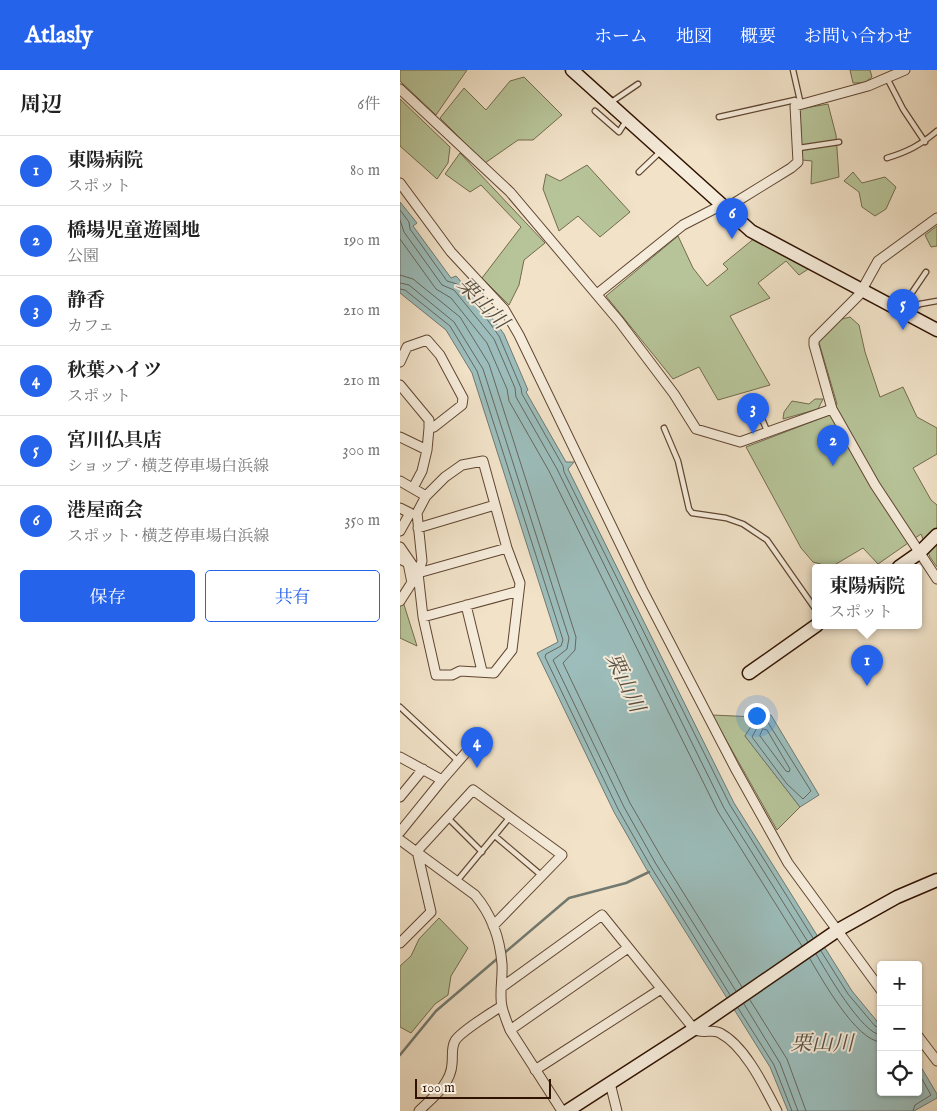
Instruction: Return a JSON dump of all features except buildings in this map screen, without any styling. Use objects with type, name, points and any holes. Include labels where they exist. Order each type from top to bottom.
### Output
[{"type":"street","points":[[572,70],[751,231],[772,245],[861,290],[909,309],[937,330]]},
{"type":"street","points":[[597,294],[683,225],[723,206],[731,206],[792,168],[798,162],[795,106],[868,86],[905,70]]},
{"type":"street","points":[[400,89],[510,192],[651,361],[696,430],[740,442],[832,408]]},
{"type":"street","points":[[400,183],[451,252],[504,309],[520,335],[642,589],[704,711],[788,863],[877,984]]},
{"type":"street","points":[[937,218],[878,262],[852,303],[814,340],[824,386],[832,408],[874,485],[937,579]]},
{"type":"street","points":[[400,362],[408,347],[427,340],[440,355],[463,398],[462,405],[434,427],[429,428]]},
{"type":"street","points":[[400,385],[429,420],[427,450],[422,471],[413,488]]},
{"type":"street","points":[[400,437],[427,450]]},
{"type":"street","points":[[400,547],[418,573],[423,617],[436,674],[452,674],[460,671],[494,673],[512,650],[520,583],[483,461],[462,465],[445,477],[426,496],[417,513],[422,561],[418,573],[400,601]]},
{"type":"street","points":[[400,481],[426,496]]},
{"type":"street","points":[[418,528],[495,505]]},
{"type":"street","points":[[400,508],[410,513],[400,531]]},
{"type":"street","points":[[903,564],[919,553],[937,535]]},
{"type":"street","points":[[418,573],[508,548]]},
{"type":"street","points":[[400,559],[408,563],[412,583]]},
{"type":"street","points":[[423,617],[519,591]]},
{"type":"street","points":[[466,605],[482,672]]},
{"type":"street","points":[[748,674],[812,629]]},
{"type":"street","points":[[400,832],[469,749]]},
{"type":"street","points":[[400,757],[442,780]]},
{"type":"street","points":[[400,797],[423,770]]},
{"type":"street","points":[[417,851],[473,790],[562,855],[493,926]]},
{"type":"street","points":[[400,840],[475,895],[484,905],[493,926],[502,963],[502,1006],[510,1030],[562,1111]]},
{"type":"street","points":[[400,943],[431,912],[426,898],[417,851]]},
{"type":"street","points":[[567,1111],[694,1029],[838,930],[897,897],[937,880]]},
{"type":"street","points":[[502,987],[602,915],[694,1029],[699,1032],[717,1031],[733,1040],[777,1111]]},
{"type":"street","points":[[510,1030],[628,948]]},
{"type":"street","points":[[535,1070],[660,989]]},
{"type":"street","points":[[419,1111],[448,1079],[452,1066],[452,1052],[455,1040],[502,1006]]},
{"type":"street","points":[[922,1041],[937,1061]]},
{"type":"street","points":[[610,1083],[617,1111]]},
{"type":"lane","points":[[794,70],[801,105]]},
{"type":"lane","points":[[887,78],[903,109],[925,142]]},
{"type":"lane","points":[[610,104],[638,84]]},
{"type":"lane","points":[[719,117],[795,100],[801,105]]},
{"type":"lane","points":[[595,112],[619,132],[627,120]]},
{"type":"lane","points":[[887,158],[908,152],[925,142],[937,131]]},
{"type":"lane","points":[[798,148],[839,142]]},
{"type":"lane","points":[[639,172],[661,151]]},
{"type":"lane","points":[[926,272],[911,294],[909,309],[937,300]]},
{"type":"lane","points":[[756,405],[768,433]]},
{"type":"lane","points":[[664,428],[678,461],[688,509],[692,513],[726,518],[743,524],[768,540],[812,604]]},
{"type":"lane","points":[[400,707],[458,760]]},
{"type":"lane","points":[[457,882],[510,817]]},
{"type":"lane","points":[[448,818],[482,852]]},
{"type":"lane","points":[[495,836],[541,875]]},
{"type":"green space","points":[[400,70],[467,70],[436,115],[400,81]]},
{"type":"green space","points":[[850,70],[870,70],[872,77],[864,83],[853,83]]},
{"type":"green space","points":[[524,77],[562,115],[533,140],[518,140],[485,163],[440,118],[464,88],[486,110],[510,81]]},
{"type":"green space","points":[[400,99],[450,147],[448,163],[437,179],[400,146]]},
{"type":"green space","points":[[828,104],[836,135],[839,177],[811,184],[812,161],[802,160],[800,109]]},
{"type":"green space","points":[[460,153],[545,243],[524,260],[519,285],[509,305],[482,278],[521,227],[481,185],[470,192],[445,174]]},
{"type":"green space","points":[[587,165],[630,212],[600,237],[578,216],[559,231],[543,189],[546,174],[560,181]]},
{"type":"green space","points":[[853,172],[862,183],[885,177],[896,187],[886,209],[875,216],[862,207],[859,192],[844,181]]},
{"type":"green space","points":[[937,226],[937,246],[931,247],[925,235]]},
{"type":"green space","points":[[678,236],[693,268],[707,286],[728,269],[723,264],[756,237],[810,268],[799,275],[786,261],[758,283],[770,298],[730,316],[770,385],[718,400],[699,367],[673,379],[606,296]]},
{"type":"green space","points":[[850,317],[859,325],[865,352],[880,397],[903,387],[917,417],[937,428],[937,454],[913,468],[931,500],[937,505],[937,567],[930,557],[921,534],[878,564],[863,548],[836,564],[813,562],[801,548],[746,447],[832,414],[837,404],[818,339],[838,320]]},
{"type":"green space","points":[[815,399],[823,399],[818,409],[783,419],[784,412],[792,401],[809,404]]},
{"type":"green space","points":[[400,592],[417,646],[400,638]]},
{"type":"green space","points":[[712,715],[757,717],[745,736],[800,807],[777,830]]},
{"type":"green space","points":[[439,918],[468,948],[451,976],[448,995],[435,1004],[411,1033],[400,1027],[400,966],[411,956],[419,939]]},
{"type":"water","name":"栗山川","points":[[400,202],[417,223],[413,226],[451,278],[456,276],[488,312],[504,334],[528,390],[526,392],[566,462],[574,462],[568,469],[734,803],[852,991],[877,1021],[877,1096],[922,1096],[922,1069],[937,1094],[937,1098],[914,1111],[788,1111],[770,1067],[647,870],[614,812],[537,653],[558,642],[472,373],[446,330],[400,293]]},
{"type":"water","points":[[771,715],[819,795],[800,807],[745,736],[757,717]]},
{"type":"waterway","points":[[502,955],[569,898],[626,883],[649,872]]},
{"type":"waterway","points":[[400,1055],[436,1011],[498,958]]},
{"type":"place","name":"港屋商会","points":[[732,239]]},
{"type":"place","name":"宮川仏具店","points":[[903,330]]},
{"type":"place","name":"静香","points":[[753,434]]},
{"type":"place","name":"橋場児童遊園地","points":[[833,466]]},
{"type":"place","name":"東陽病院","points":[[867,686]]},
{"type":"place","name":"秋葉ハイツ","points":[[477,768]]}]
